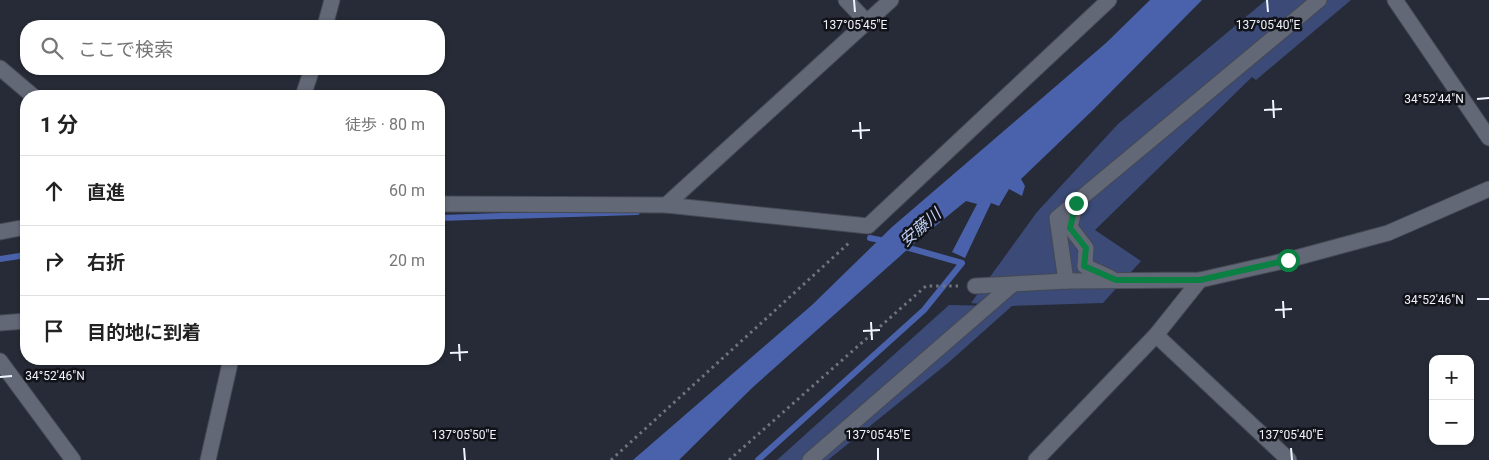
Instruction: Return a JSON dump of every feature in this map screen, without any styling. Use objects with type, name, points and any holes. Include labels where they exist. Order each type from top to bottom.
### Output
[{"type":"street","points":[[327,20],[332,0]]},
{"type":"street","points":[[846,0],[866,22]]},
{"type":"street","points":[[666,205],[891,0]]},
{"type":"street","points":[[445,204],[666,205],[868,226],[1109,0]]},
{"type":"street","points":[[1066,281],[1057,218],[1319,0]]},
{"type":"street","points":[[1395,0],[1489,138]]},
{"type":"street","points":[[0,68],[27,90]]},
{"type":"street","points":[[305,90],[310,75]]},
{"type":"street","points":[[975,286],[1066,281],[1200,280],[1288,260],[1388,233],[1489,190]]},
{"type":"street","points":[[1076,203],[1070,228],[1086,248],[1084,266],[1116,280]]},
{"type":"street","points":[[0,232],[20,228]]},
{"type":"street","points":[[1036,460],[1156,335],[1200,280]]},
{"type":"street","points":[[810,460],[1013,284]]},
{"type":"street","points":[[0,323],[20,321]]},
{"type":"street","points":[[1156,335],[1289,460]]},
{"type":"street","points":[[0,361],[73,460]]},
{"type":"street","points":[[208,460],[231,365]]},
{"type":"path","points":[[610,460],[868,226]]},
{"type":"path","points":[[729,460],[926,286],[975,286]]},
{"type":"shaded area","points":[[1266,0],[1351,0],[1256,80],[1252,77],[1095,230],[1141,261],[1103,303],[1012,306],[948,363],[828,460],[777,460],[949,305],[1000,306],[971,303],[1037,212],[1118,124]]},
{"type":"water","name":"安藤川","points":[[1150,0],[1202,0],[1093,110],[1021,179],[1025,186],[1022,196],[1009,189],[999,206],[991,203],[965,258],[952,252],[977,204],[966,201],[917,241],[752,388],[679,460],[633,460],[812,305],[892,227],[1106,43]]},
{"type":"waterway","points":[[445,218],[637,212]]},
{"type":"waterway","points":[[870,238],[885,241]]},
{"type":"waterway","name":"安藤川","points":[[758,460],[924,310],[962,263],[902,246]]},
{"type":"waterway","points":[[0,259],[20,256]]},
{"type":"route","points":[[1076,203],[1070,228],[1086,248],[1084,266],[1116,280],[1200,280],[1288,260]]}]
